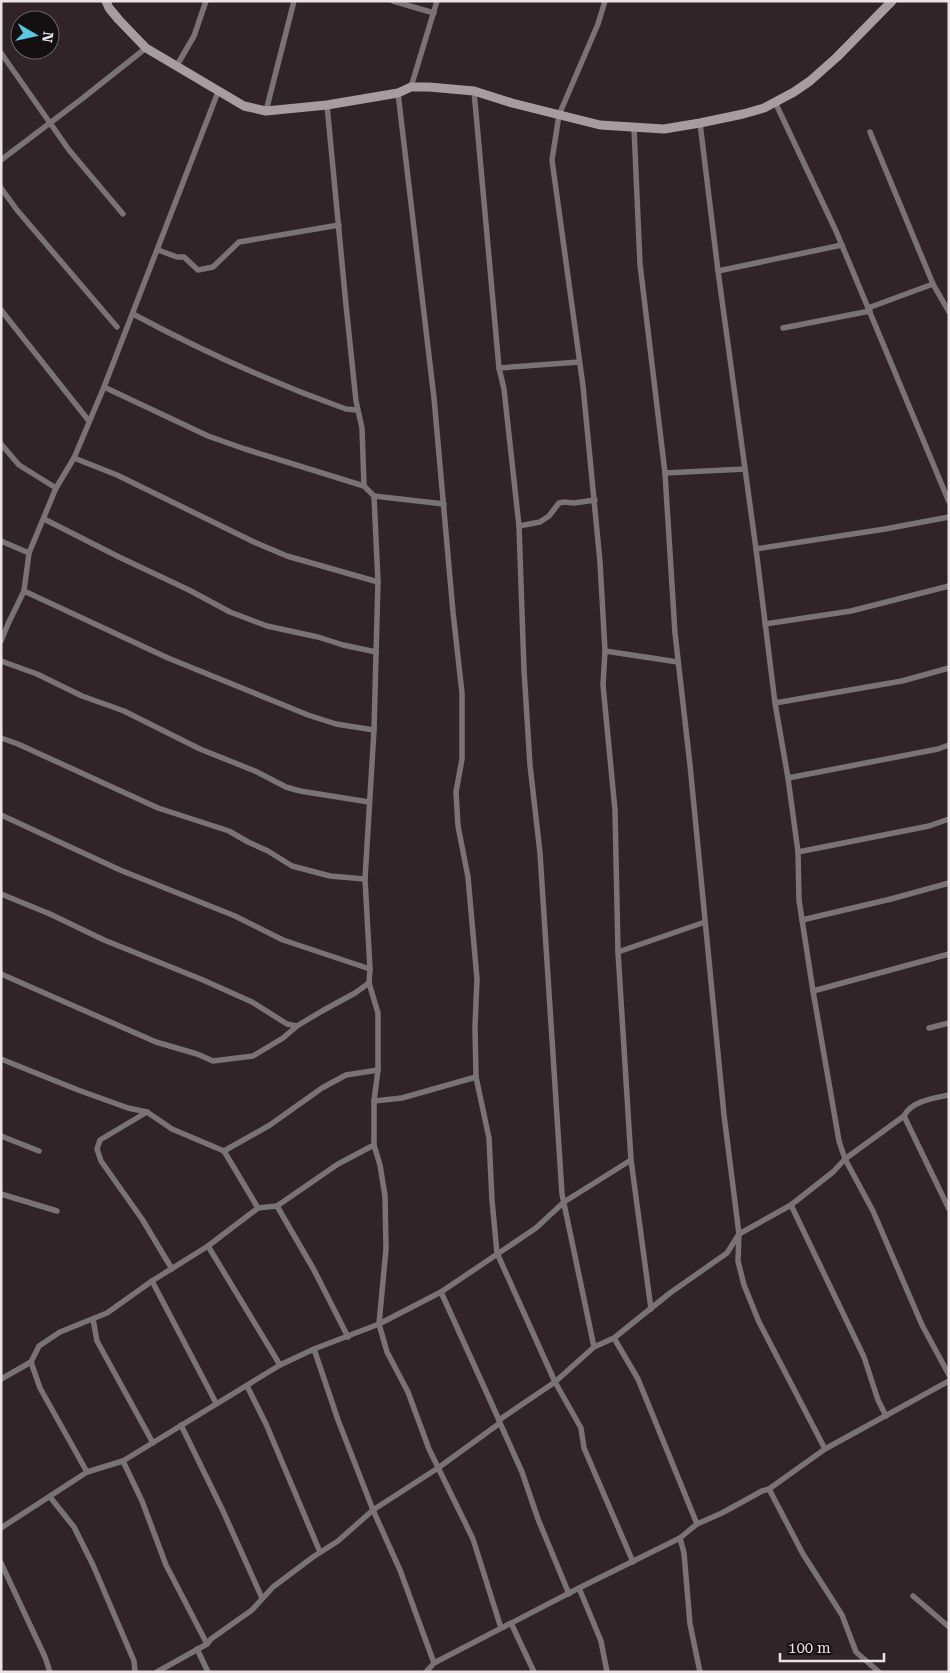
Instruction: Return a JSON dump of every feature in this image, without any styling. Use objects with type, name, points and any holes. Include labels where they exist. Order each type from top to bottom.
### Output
[{"type":"street","points":[[106,1],[108,8],[146,48],[244,106],[266,111],[327,105],[429,86],[474,91],[600,125],[664,129],[743,114],[764,108],[775,102],[810,81],[837,57],[892,1]]},
{"type":"street","points":[[176,67],[194,36],[206,1]]},
{"type":"street","points":[[266,111],[294,1]]},
{"type":"street","points":[[393,1],[434,13]]},
{"type":"street","points":[[411,88],[437,1]]},
{"type":"street","points":[[605,1],[598,24],[558,115],[552,160],[595,500],[605,651],[603,685],[615,819],[618,952],[631,1160],[651,1309]]},
{"type":"street","points":[[1,160],[146,48]]},
{"type":"street","points":[[1,53],[49,124],[123,214]]},
{"type":"street","points":[[474,91],[499,368],[504,389],[520,526],[524,670],[540,853],[562,1194],[594,1347]]},
{"type":"street","points":[[1,641],[24,591],[29,553],[56,488],[74,458],[134,314],[218,92]]},
{"type":"street","points":[[398,93],[434,398],[462,693],[462,759],[456,792],[458,826],[468,877],[477,979],[475,1027],[476,1077],[489,1138],[492,1200],[498,1253],[555,1382],[581,1428],[584,1448],[633,1562]]},
{"type":"street","points":[[775,102],[842,245],[949,502]]},
{"type":"street","points":[[327,105],[357,410],[362,428],[364,486]]},
{"type":"street","points":[[703,123],[718,271],[775,702],[798,852],[799,900],[839,1141],[845,1160],[873,1211],[922,1325],[949,1374]]},
{"type":"street","points":[[634,128],[640,264],[665,473],[675,633],[724,1115],[739,1234],[738,1261],[744,1286],[759,1322],[825,1449]]},
{"type":"street","points":[[870,132],[933,284],[949,312]]},
{"type":"street","points":[[1,188],[17,210],[117,327]]},
{"type":"street","points":[[158,250],[177,257],[184,256],[198,270],[214,267],[238,242],[339,225]]},
{"type":"street","points":[[718,271],[842,245]]},
{"type":"street","points":[[783,328],[869,309],[933,284]]},
{"type":"street","points":[[1,310],[89,422]]},
{"type":"street","points":[[134,314],[261,377],[346,409],[357,410]]},
{"type":"street","points":[[499,368],[579,362]]},
{"type":"street","points":[[104,387],[208,436],[245,450],[364,486],[374,496],[444,504]]},
{"type":"street","points":[[1,444],[19,466],[56,488]]},
{"type":"street","points":[[74,458],[117,475],[254,542],[287,556],[378,582]]},
{"type":"street","points":[[665,473],[745,470]]},
{"type":"street","points":[[374,496],[378,582],[374,730],[365,879],[370,969],[369,983],[378,1013],[378,1070],[374,1101],[374,1145],[380,1165],[385,1196],[386,1249],[378,1324],[387,1352],[408,1392],[429,1449],[472,1539],[502,1628]]},
{"type":"street","points":[[520,526],[540,522],[549,516],[559,503],[595,500]]},
{"type":"street","points":[[756,549],[949,517]]},
{"type":"street","points":[[44,519],[230,612],[267,626],[318,637],[343,646],[376,652]]},
{"type":"street","points":[[1,541],[29,553]]},
{"type":"street","points":[[765,624],[852,611],[949,586]]},
{"type":"street","points":[[24,591],[168,658],[308,715],[336,724],[374,730]]},
{"type":"street","points":[[1,621],[8,624]]},
{"type":"street","points":[[605,651],[678,662]]},
{"type":"street","points":[[1,662],[37,674],[82,696],[124,711],[200,749],[255,771],[286,787],[369,802]]},
{"type":"street","points":[[775,702],[902,680],[949,668]]},
{"type":"street","points":[[1,738],[158,808],[229,831],[292,866],[330,876],[365,879]]},
{"type":"street","points":[[788,778],[938,749],[949,745]]},
{"type":"street","points":[[1,815],[120,870],[235,916],[283,940],[370,969]]},
{"type":"street","points":[[798,852],[929,826],[949,819]]},
{"type":"street","points":[[802,920],[949,883]]},
{"type":"street","points":[[1,894],[50,914],[113,944],[203,980],[252,1002],[287,1024],[297,1026]]},
{"type":"street","points":[[618,952],[705,922]]},
{"type":"street","points":[[813,991],[949,954]]},
{"type":"street","points":[[1,974],[156,1042],[213,1061],[254,1056],[283,1038],[297,1026],[355,994],[369,983]]},
{"type":"street","points":[[929,1028],[949,1023]]},
{"type":"street","points":[[1,1058],[78,1090],[128,1108],[147,1112],[172,1129],[224,1151],[258,1208]]},
{"type":"street","points":[[224,1151],[270,1125],[322,1088],[346,1074],[378,1070]]},
{"type":"street","points":[[374,1101],[402,1098],[476,1077]]},
{"type":"street","points":[[157,1672],[207,1644],[211,1639],[252,1610],[262,1598],[320,1552],[338,1541],[374,1510],[438,1468],[555,1382],[594,1347],[614,1338],[727,1253],[739,1234],[791,1205],[833,1172],[845,1160],[904,1116],[906,1111],[926,1099],[949,1095]]},
{"type":"street","points":[[147,1112],[100,1140],[97,1149],[101,1161],[142,1218],[172,1269]]},
{"type":"street","points":[[904,1116],[949,1209]]},
{"type":"street","points":[[1,1136],[39,1151]]},
{"type":"street","points":[[1,1379],[31,1362],[39,1346],[60,1332],[107,1313],[152,1280],[208,1246],[258,1208],[276,1206],[338,1164],[374,1145]]},
{"type":"street","points":[[1,1528],[88,1472],[122,1461],[280,1365],[314,1349],[378,1324],[441,1292],[536,1228],[564,1202],[631,1160]]},
{"type":"street","points":[[1,1194],[56,1211]]},
{"type":"street","points":[[791,1205],[864,1357],[878,1400],[886,1416]]},
{"type":"street","points":[[276,1206],[314,1270],[348,1337]]},
{"type":"street","points":[[208,1246],[280,1365]]},
{"type":"street","points":[[152,1280],[216,1403]]},
{"type":"street","points":[[441,1292],[522,1472],[538,1519],[570,1594]]},
{"type":"street","points":[[93,1319],[97,1341],[153,1443]]},
{"type":"street","points":[[614,1338],[638,1378],[697,1524]]},
{"type":"street","points":[[314,1349],[338,1420],[400,1570],[434,1663]]},
{"type":"street","points":[[31,1362],[40,1388],[88,1472]]},
{"type":"street","points":[[426,1672],[434,1663],[570,1594],[578,1588],[680,1538],[697,1524],[769,1489],[825,1449],[949,1381]]},
{"type":"street","points":[[247,1386],[270,1432],[320,1552]]},
{"type":"street","points":[[180,1425],[219,1503],[262,1598]]},
{"type":"street","points":[[122,1461],[142,1501],[166,1564],[207,1644]]},
{"type":"street","points":[[769,1489],[804,1554],[842,1615],[856,1652],[879,1672]]},
{"type":"street","points":[[50,1497],[74,1527],[82,1542],[134,1661],[135,1672]]},
{"type":"street","points":[[680,1538],[684,1553],[690,1624],[700,1672]]},
{"type":"street","points":[[1,1563],[45,1657],[50,1672]]},
{"type":"street","points":[[578,1588],[601,1641],[607,1672]]},
{"type":"street","points":[[914,1596],[949,1627]]},
{"type":"street","points":[[511,1623],[534,1672]]},
{"type":"street","points":[[197,1649],[208,1672]]}]
